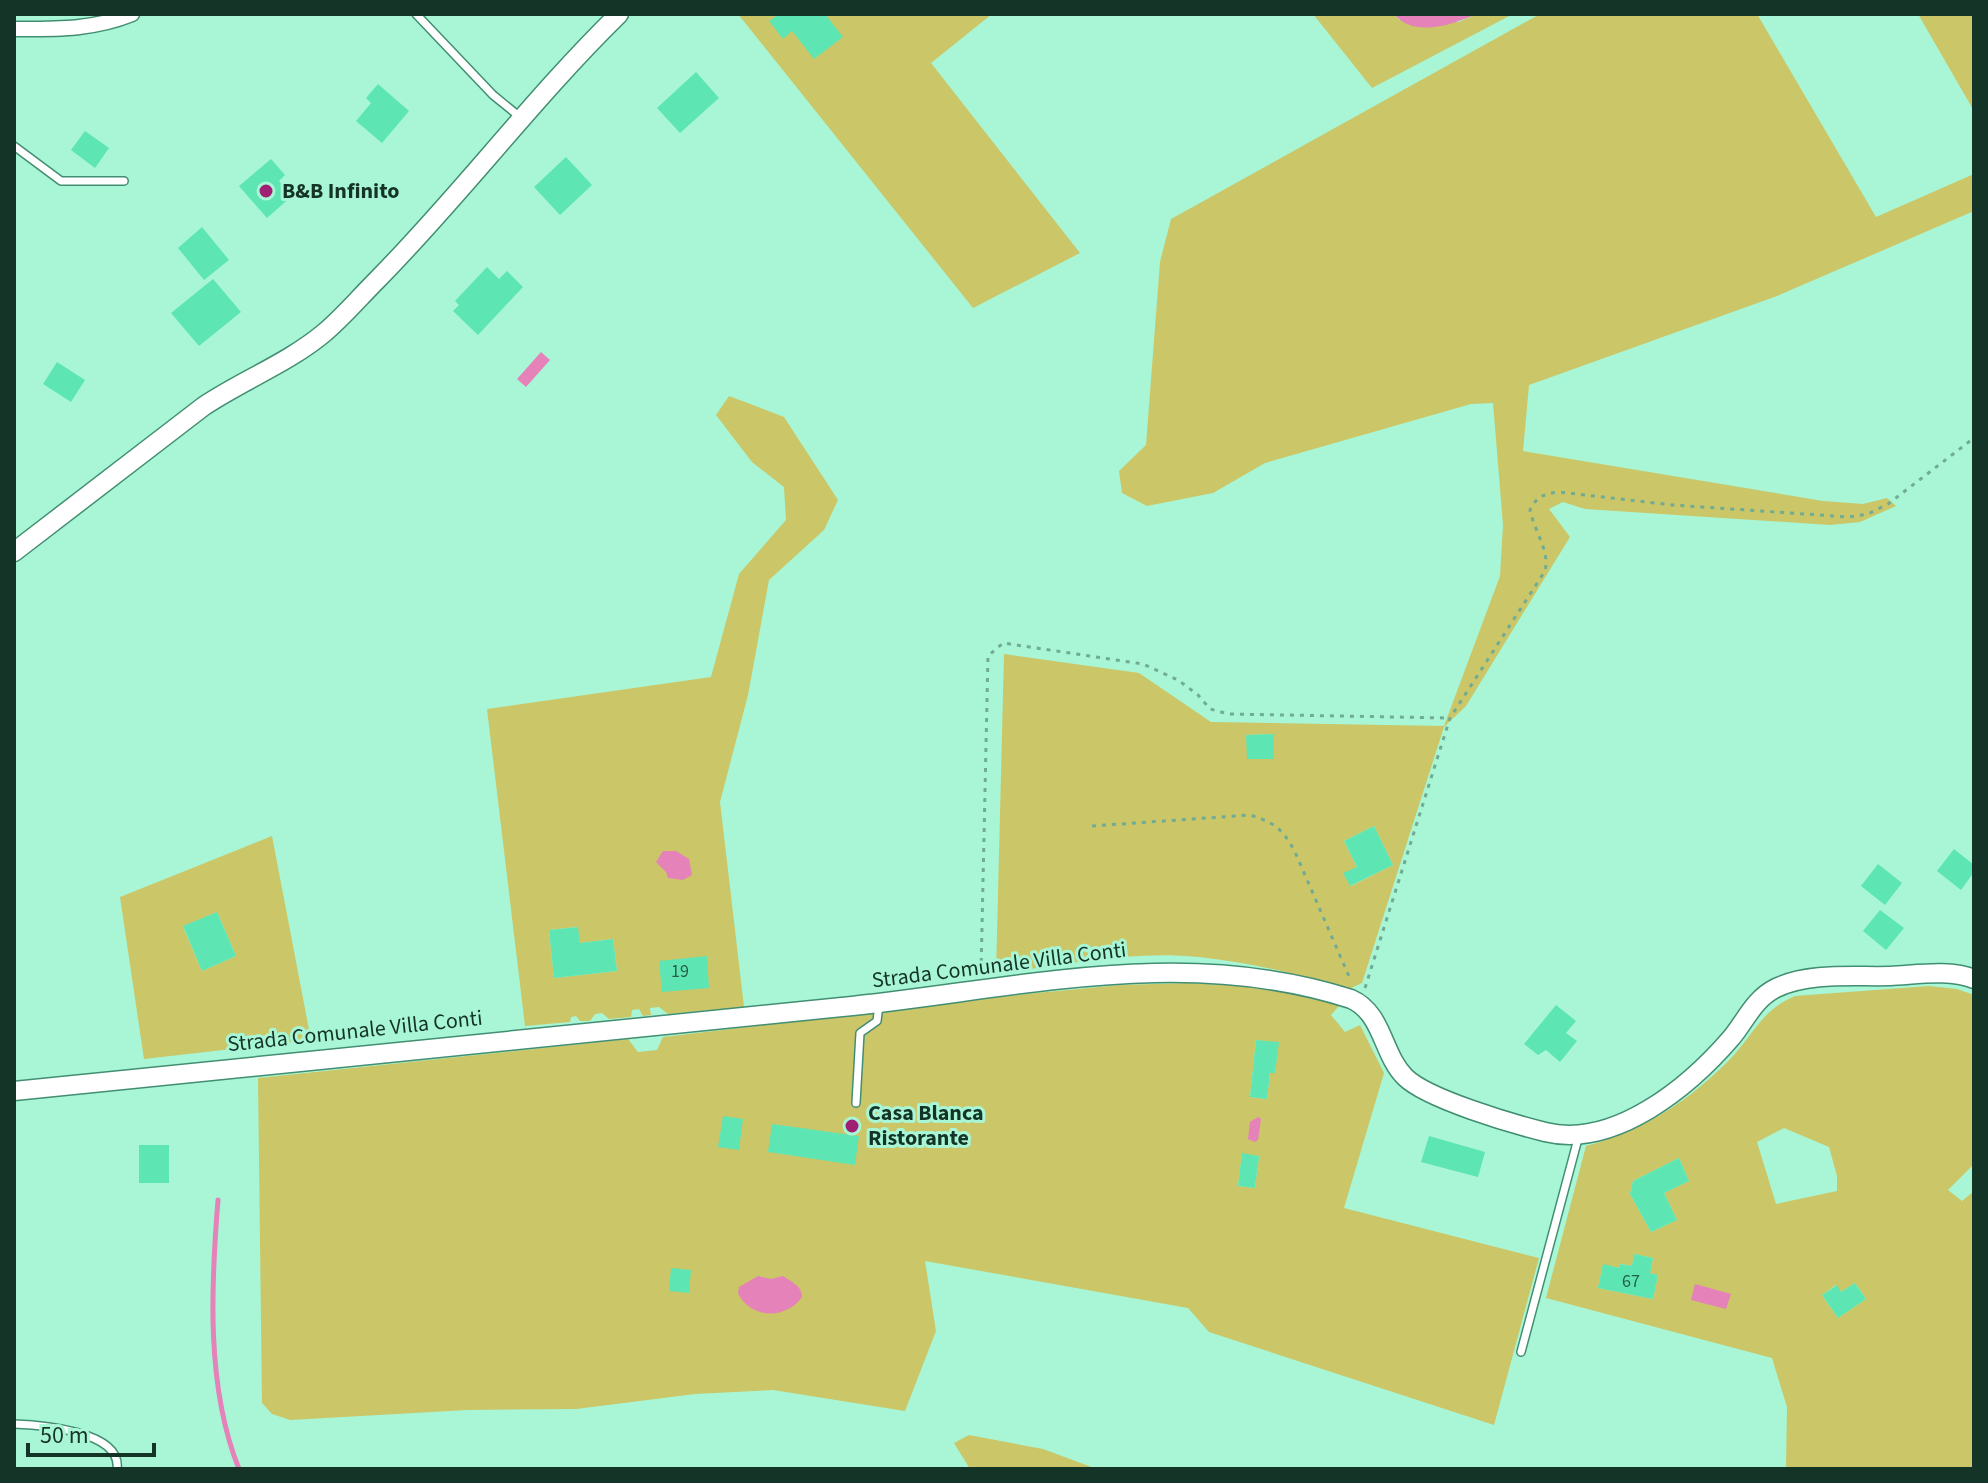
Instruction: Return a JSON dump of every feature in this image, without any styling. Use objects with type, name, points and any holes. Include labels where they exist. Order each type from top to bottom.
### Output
[{"type":"street","points":[[14,29],[83,29],[132,14]]},
{"type":"street","points":[[14,552],[204,406],[298,352],[328,330],[435,219],[576,56],[619,14]]},
{"type":"street","name":"Strada Comunale Villa Conti","points":[[14,1091],[880,1003],[1100,974],[1238,974],[1326,991],[1361,1003]]},
{"type":"street","points":[[1361,1003],[1373,1017],[1404,1076],[1425,1091],[1547,1132],[1579,1135],[1621,1122],[1677,1090],[1708,1064],[1764,996],[1785,984],[1841,977],[1952,974],[1974,978]]},
{"type":"lane","points":[[416,14],[493,95],[522,118]]},
{"type":"lane","points":[[14,146],[61,181],[124,181]]},
{"type":"lane","points":[[856,1103],[860,1033],[877,1021],[880,1003]]},
{"type":"lane","points":[[1521,1352],[1579,1135]]},
{"type":"lane","points":[[14,1424],[72,1431],[98,1441],[114,1452],[118,1459],[117,1469]]},
{"type":"path","points":[[1361,1003],[1450,718],[1545,571],[1545,552],[1530,510],[1535,500],[1544,494],[1559,492],[1673,505],[1849,517],[1868,514],[1888,504],[1974,438]]},
{"type":"path","points":[[981,989],[988,656],[1003,643],[1143,664],[1178,680],[1210,709],[1229,714],[1450,718]]},
{"type":"path","points":[[1092,826],[1250,815],[1270,821],[1285,833],[1295,852],[1361,1003]]},
{"type":"shaded area","points":[[738,14],[992,14],[931,63],[1080,253],[973,308]]},
{"type":"shaded area","points":[[1313,14],[1394,14],[1399,20],[1459,22],[1476,14],[1513,14],[1372,88]]},
{"type":"shaded area","points":[[1394,14],[1476,14],[1445,25],[1422,27],[1412,26]]},
{"type":"shaded area","points":[[1540,14],[1757,14],[1876,217],[1974,174],[1974,211],[1777,296],[1529,385],[1523,451],[1823,501],[1863,504],[1887,498],[1896,506],[1860,522],[1830,525],[1585,509],[1563,502],[1549,509],[1570,537],[1466,706],[1444,727],[1362,983],[1349,989],[1256,966],[1173,955],[1097,960],[996,974],[1004,654],[1139,673],[1211,722],[1444,726],[1500,576],[1503,525],[1493,403],[1471,404],[1265,463],[1213,493],[1147,506],[1122,493],[1119,471],[1146,445],[1160,262],[1171,219]],"holes":[[[1274,734],[1274,758],[1247,758],[1247,735]],[[1374,826],[1393,865],[1351,886],[1344,874],[1357,867],[1344,841]]]},
{"type":"shaded area","points":[[1918,14],[1974,14],[1974,111]]},
{"type":"shaded area","points":[[541,352],[550,360],[526,387],[517,379]]},
{"type":"shaded area","points":[[729,396],[784,417],[838,500],[824,530],[769,580],[748,695],[720,802],[744,1007],[668,1014],[659,1007],[650,1008],[651,1015],[643,1016],[639,1009],[632,1010],[631,1017],[609,1019],[602,1013],[595,1014],[590,1021],[580,1021],[576,1016],[571,1017],[570,1022],[525,1026],[487,709],[711,677],[739,574],[786,520],[784,487],[752,462],[716,415]],"holes":[[[577,927],[580,943],[613,939],[617,971],[554,978],[549,930]]]},
{"type":"shaded area","points":[[272,836],[311,1040],[144,1059],[120,897]],"holes":[[[217,912],[236,956],[202,971],[183,927]]]},
{"type":"shaded area","points":[[663,851],[676,851],[689,859],[692,875],[683,880],[668,878],[656,862]]},
{"type":"shaded area","points":[[1188,983],[1303,993],[1339,1006],[1331,1015],[1345,1032],[1360,1025],[1384,1073],[1344,1208],[1539,1258],[1494,1425],[1209,1332],[1188,1308],[925,1261],[936,1331],[905,1411],[773,1390],[695,1394],[576,1409],[467,1410],[290,1420],[272,1414],[262,1403],[258,1078],[628,1039],[638,1052],[657,1050],[663,1037],[1120,985]],"holes":[[[1256,1040],[1278,1043],[1275,1073],[1270,1073],[1267,1099],[1250,1097]],[[1242,1154],[1259,1156],[1255,1188],[1238,1186]]]},
{"type":"shaded area","points":[[1929,986],[1957,989],[1974,995],[1974,1164],[1948,1190],[1962,1201],[1974,1191],[1974,1469],[1786,1469],[1787,1407],[1772,1358],[1546,1298],[1586,1146],[1628,1132],[1666,1112],[1717,1072],[1774,1008],[1795,996]],"holes":[[[1784,1128],[1829,1147],[1837,1176],[1837,1191],[1776,1204],[1757,1142]],[[1679,1158],[1689,1181],[1664,1193],[1677,1220],[1651,1232],[1630,1194],[1633,1181]],[[1634,1254],[1653,1258],[1650,1273],[1658,1275],[1653,1299],[1598,1288],[1603,1265],[1620,1268],[1621,1264],[1632,1266]],[[1855,1283],[1866,1299],[1838,1318],[1822,1295],[1836,1285],[1841,1292]]]},
{"type":"shaded area","points":[[1258,1117],[1261,1119],[1255,1142],[1248,1139],[1250,1122]]},
{"type":"shaded area","points":[[758,1276],[771,1279],[783,1276],[798,1287],[802,1297],[787,1310],[759,1312],[744,1302],[738,1293],[739,1287]]},
{"type":"shaded area","points":[[1695,1284],[1731,1294],[1726,1309],[1691,1300]]},
{"type":"shaded area","points":[[969,1435],[1043,1449],[1097,1469],[970,1469],[954,1443]]},
{"type":"building","points":[[779,14],[825,14],[843,37],[814,59],[792,31],[783,39],[769,21]]},
{"type":"building","points":[[696,72],[719,98],[680,133],[657,108]]},
{"type":"building","points":[[378,84],[409,111],[382,143],[356,121],[371,103],[366,98]]},
{"type":"building","points":[[85,131],[109,148],[95,168],[71,150]]},
{"type":"building","points":[[566,157],[592,185],[560,215],[534,187]]},
{"type":"building","name":"B&B Infinito","points":[[271,159],[285,175],[279,181],[292,196],[267,218],[239,186]]},
{"type":"building","points":[[202,227],[229,260],[204,280],[178,248]]},
{"type":"building","points":[[487,267],[499,279],[507,271],[523,287],[478,335],[453,311],[459,305],[455,301]]},
{"type":"building","points":[[213,279],[241,312],[199,346],[171,313]]},
{"type":"building","points":[[57,362],[85,380],[71,402],[43,384]]},
{"type":"building","points":[[1274,734],[1274,759],[1247,759],[1246,735]]},
{"type":"building","points":[[1374,826],[1393,865],[1350,886],[1343,873],[1357,867],[1344,841]]},
{"type":"building","points":[[1954,849],[1974,865],[1974,872],[1961,890],[1937,871]]},
{"type":"building","points":[[1878,864],[1902,883],[1885,905],[1861,886]]},
{"type":"building","points":[[1880,910],[1904,928],[1886,950],[1863,931]]},
{"type":"building","points":[[217,912],[236,956],[202,971],[183,926]]},
{"type":"building","points":[[578,927],[580,943],[613,939],[617,971],[554,978],[549,930]]},
{"type":"building","points":[[707,956],[709,988],[662,992],[659,961]]},
{"type":"building","points":[[1556,1005],[1576,1021],[1566,1033],[1577,1041],[1560,1062],[1546,1050],[1538,1055],[1524,1044]]},
{"type":"building","points":[[1256,1040],[1279,1042],[1275,1073],[1270,1073],[1267,1099],[1250,1097]]},
{"type":"building","points":[[723,1116],[743,1119],[739,1150],[718,1147]]},
{"type":"building","points":[[772,1124],[859,1136],[855,1165],[768,1152]]},
{"type":"building","points":[[1429,1136],[1485,1152],[1478,1177],[1421,1162]]},
{"type":"building","points":[[139,1145],[169,1145],[169,1183],[139,1183]]},
{"type":"building","points":[[1242,1153],[1259,1156],[1255,1188],[1238,1186]]},
{"type":"building","points":[[1679,1158],[1689,1181],[1664,1193],[1677,1220],[1651,1232],[1630,1194],[1633,1181]]},
{"type":"building","points":[[1634,1254],[1653,1258],[1650,1273],[1658,1275],[1653,1299],[1598,1288],[1603,1264],[1620,1268],[1620,1264],[1632,1266]]},
{"type":"building","points":[[671,1268],[691,1270],[689,1293],[669,1291]]},
{"type":"building","points":[[1855,1283],[1866,1299],[1838,1318],[1822,1295],[1837,1285],[1841,1292]]},
{"type":"waterway","points":[[218,1200],[213,1301],[216,1371],[228,1437],[239,1469]]},
{"type":"place","name":"B&B Infinito","points":[[266,191]]},
{"type":"place","name":"Casa Blanca Ristorante","points":[[852,1126]]}]
